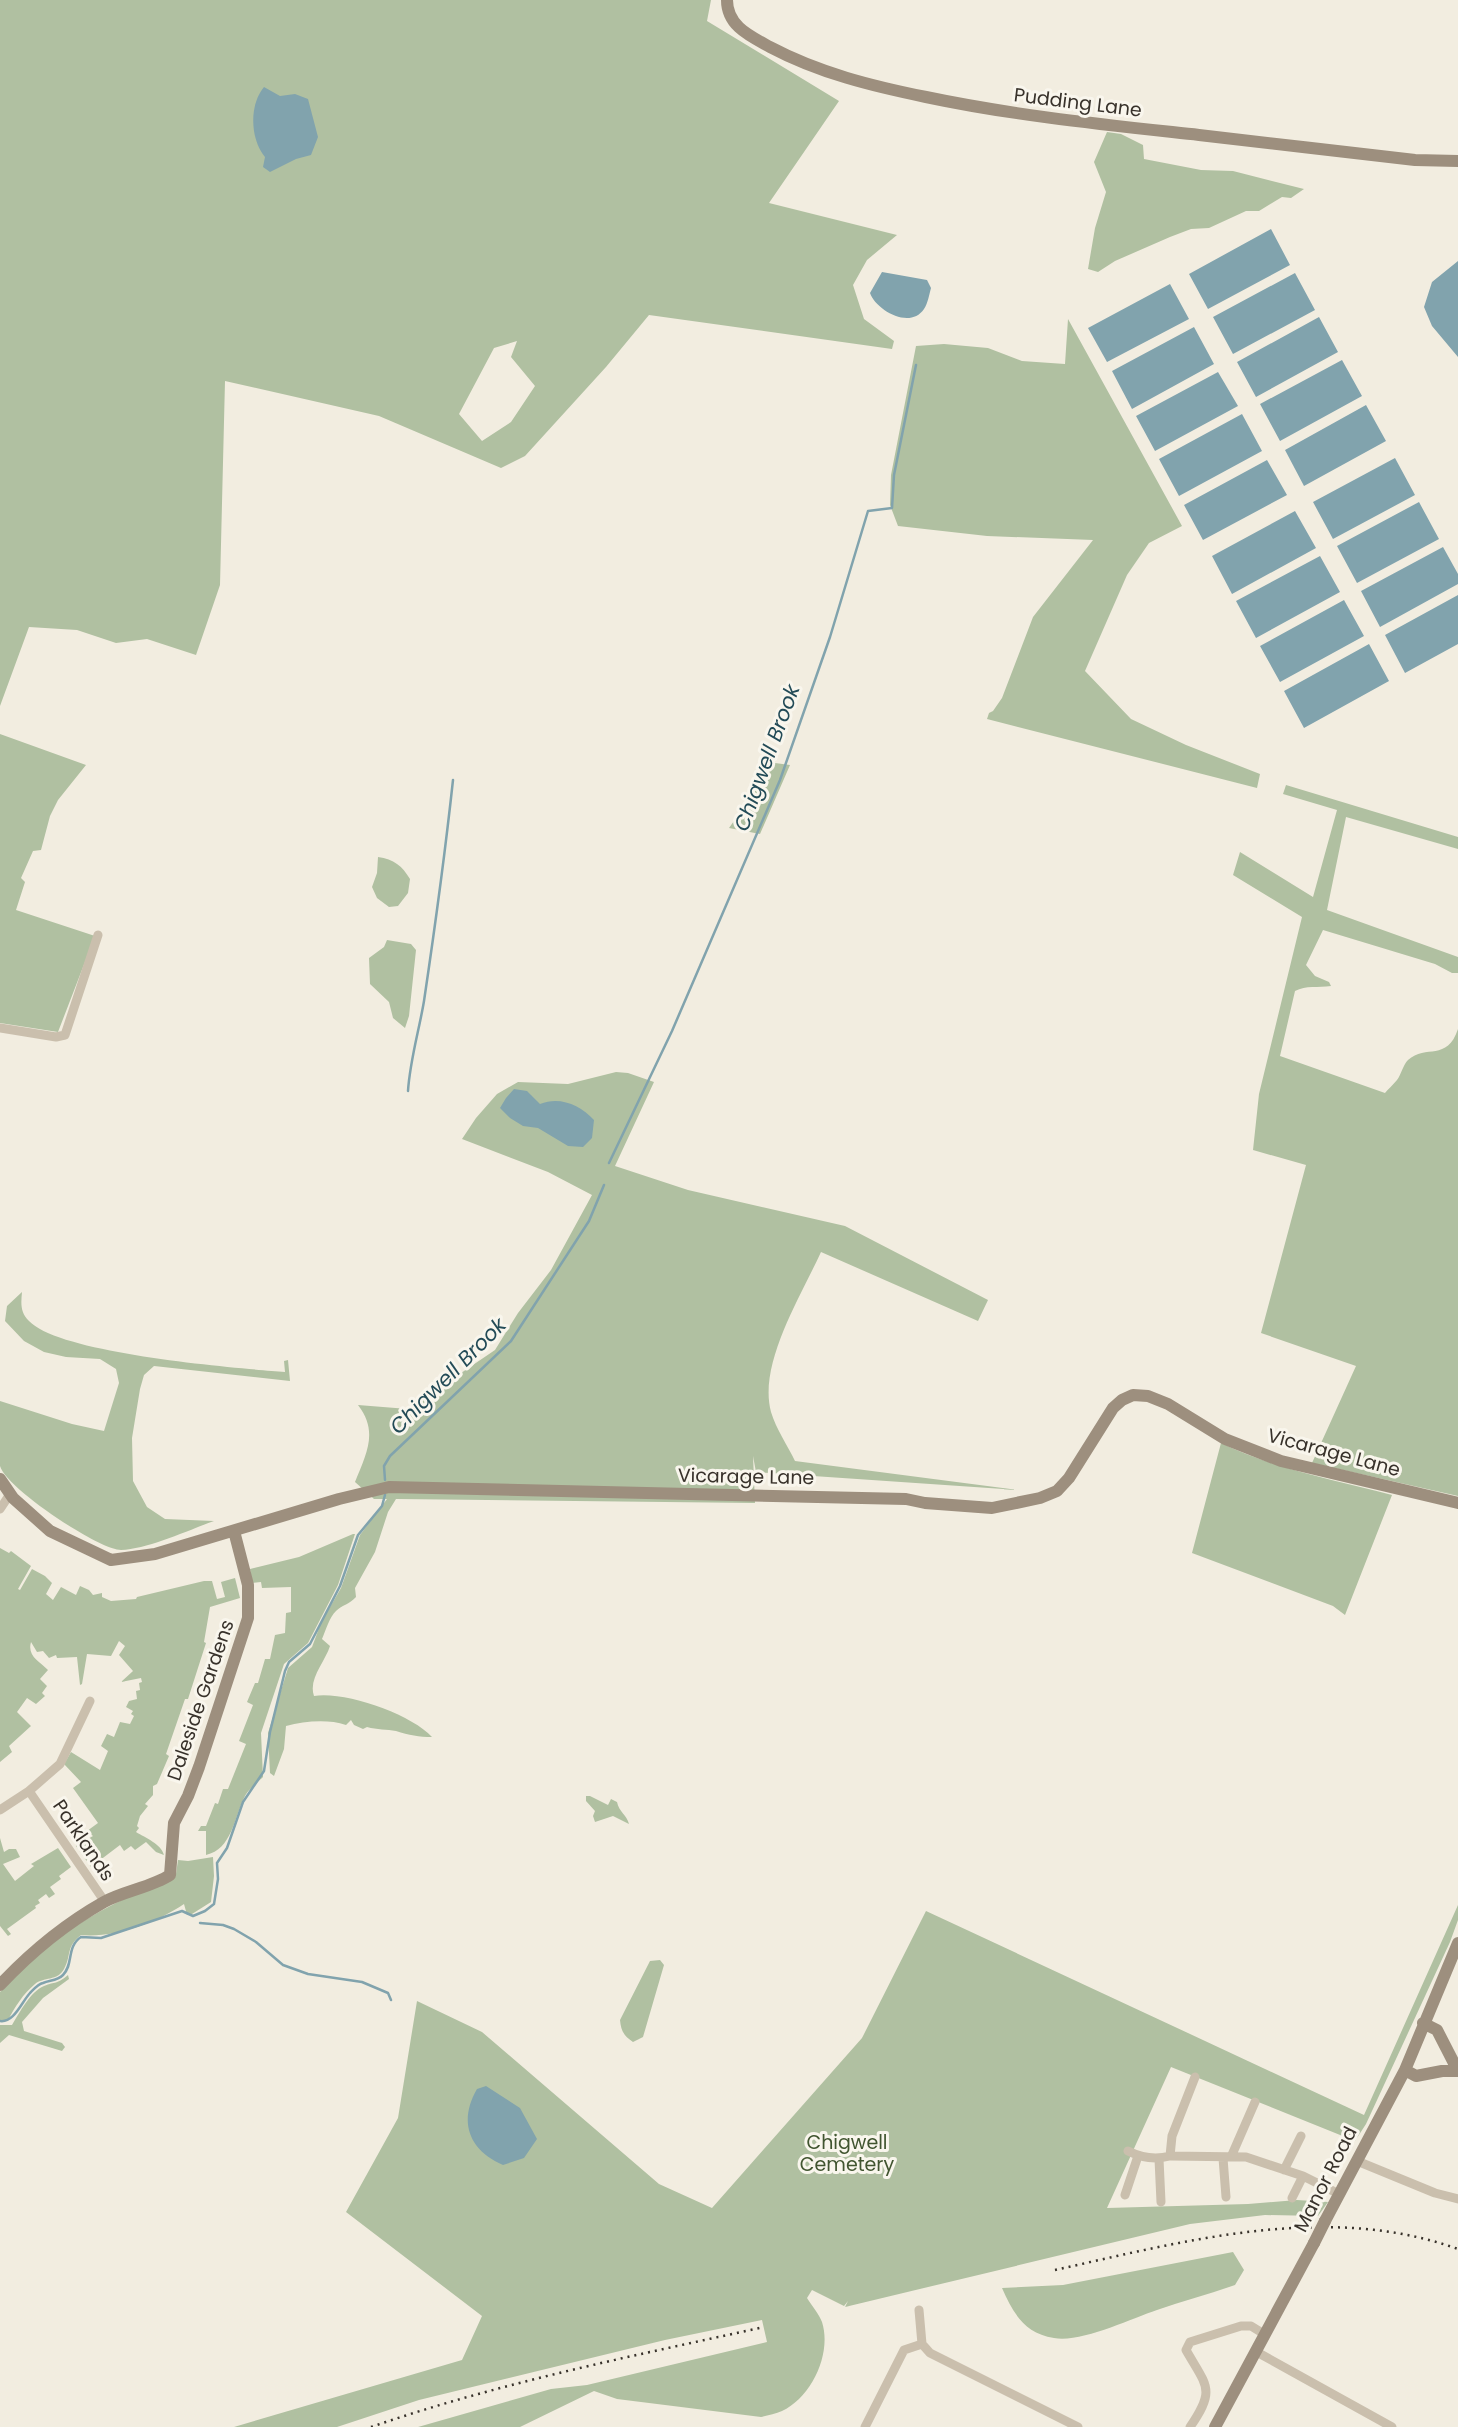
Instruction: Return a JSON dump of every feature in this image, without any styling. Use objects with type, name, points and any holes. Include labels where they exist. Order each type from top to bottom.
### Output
[{"type":"street","name":"Pudding Lane","points":[[727,0],[727,13],[735,24],[751,37],[794,60],[845,78],[904,93],[1030,116],[1415,160],[1458,161]]},
{"type":"street","points":[[0,1028],[57,1037],[65,1035],[98,935]]},
{"type":"street","name":"Vicarage Lane","points":[[0,1479],[10,1494],[50,1531],[111,1560],[155,1554],[389,1487],[906,1499],[992,1508],[1040,1498],[1058,1490],[1069,1478],[1113,1408],[1133,1395],[1147,1396],[1168,1405],[1225,1439],[1281,1461],[1458,1503]]},
{"type":"street","points":[[0,1509],[10,1494]]},
{"type":"street","name":"Daleside Gardens","points":[[105,1902],[170,1875],[174,1823],[199,1766],[248,1618],[248,1585],[234,1531]]},
{"type":"street","points":[[29,1791],[60,1763],[90,1701]]},
{"type":"street","name":"Parklands","points":[[0,1810],[29,1791],[105,1902]]},
{"type":"street","points":[[0,1985],[21,1963],[69,1924],[105,1902]]},
{"type":"street","name":"Manor Road","points":[[1215,2427],[1405,2070],[1458,1943]]},
{"type":"street","points":[[1405,2070],[1416,2076],[1458,2071],[1437,2030],[1423,2023]]},
{"type":"street","points":[[1170,2156],[1172,2136],[1195,2077]]},
{"type":"street","points":[[1226,2197],[1227,2157],[1255,2102]]},
{"type":"street","points":[[1284,2170],[1301,2136]]},
{"type":"street","points":[[1128,2151],[1138,2156],[1159,2159],[1170,2156],[1246,2157],[1303,2176],[1339,2194]]},
{"type":"street","points":[[1125,2195],[1138,2156]]},
{"type":"street","points":[[1159,2159],[1161,2202]]},
{"type":"street","points":[[1357,2161],[1435,2193],[1458,2199]]},
{"type":"street","points":[[1292,2197],[1303,2176]]},
{"type":"street","points":[[919,2310],[922,2344],[930,2353],[1077,2427]]},
{"type":"street","points":[[1190,2427],[1207,2396],[1208,2387],[1186,2350],[1190,2342],[1241,2326],[1251,2326],[1264,2334]]},
{"type":"street","points":[[865,2427],[904,2350],[922,2344]]},
{"type":"street","points":[[1255,2351],[1392,2427]]},
{"type":"green space","points":[[0,0],[711,0],[707,21],[839,101],[769,203],[897,235],[867,260],[853,285],[864,319],[894,341],[892,349],[649,315],[525,456],[501,468],[379,416],[225,381],[220,585],[196,655],[147,639],[116,643],[77,630],[29,627],[0,706]],"holes":[[[517,341],[511,357],[535,386],[511,422],[482,441],[459,414],[494,348]]]},
{"type":"green space","points":[[1107,132],[1121,134],[1143,145],[1144,159],[1201,170],[1233,171],[1304,189],[1291,198],[1282,197],[1259,211],[1246,211],[1209,228],[1191,229],[1170,237],[1115,261],[1098,272],[1088,269],[1095,228],[1106,192],[1094,162]]},
{"type":"green space","points":[[1068,319],[1182,526],[1149,543],[1127,575],[1085,671],[1131,719],[1186,745],[1260,774],[1257,788],[987,719],[1002,698],[1033,617],[1093,540],[987,536],[898,526],[890,505],[891,475],[916,346],[944,344],[988,348],[1022,361],[1065,364]]},
{"type":"green space","points":[[0,734],[86,765],[58,800],[50,816],[41,850],[33,851],[21,878],[25,882],[16,910],[95,936],[58,1032],[0,1023]]},
{"type":"green space","points":[[775,763],[790,765],[760,834],[729,828]]},
{"type":"green space","points":[[1286,785],[1458,837],[1458,849],[1346,817],[1327,910],[1458,957],[1458,973],[1323,930],[1306,965],[1315,976],[1329,982],[1331,986],[1308,987],[1295,991],[1280,1056],[1385,1093],[1397,1080],[1408,1060],[1415,1055],[1448,1046],[1458,1029],[1458,1496],[1312,1463],[1356,1366],[1261,1333],[1306,1165],[1253,1150],[1259,1094],[1302,917],[1233,875],[1240,852],[1313,897],[1337,810],[1283,794]]},
{"type":"green space","points":[[378,857],[397,864],[410,879],[408,893],[398,906],[389,907],[377,898],[372,887],[377,873]]},
{"type":"green space","points":[[387,940],[411,944],[416,950],[409,1016],[405,1028],[393,1018],[389,1002],[370,984],[369,958],[384,947]]},
{"type":"green space","points":[[616,1072],[654,1082],[615,1166],[688,1190],[845,1226],[988,1300],[978,1321],[821,1252],[784,1330],[771,1373],[771,1412],[795,1461],[1018,1490],[756,1472],[753,1456],[755,1503],[396,1499],[388,1512],[375,1552],[355,1588],[356,1597],[331,1617],[322,1639],[330,1646],[315,1677],[313,1690],[314,1696],[343,1697],[377,1706],[409,1720],[432,1737],[414,1736],[393,1730],[367,1727],[363,1729],[354,1725],[351,1720],[346,1725],[316,1721],[286,1726],[284,1749],[274,1776],[270,1773],[268,1733],[288,1668],[312,1647],[321,1623],[341,1588],[360,1535],[387,1499],[374,1499],[355,1482],[366,1452],[369,1434],[368,1424],[358,1405],[408,1409],[495,1350],[518,1313],[551,1270],[592,1195],[548,1172],[462,1139],[497,1094],[518,1082],[568,1084]]},
{"type":"green space","points":[[22,1292],[21,1304],[29,1321],[47,1333],[110,1351],[190,1363],[285,1372],[284,1361],[288,1360],[290,1381],[154,1366],[144,1375],[132,1438],[133,1481],[147,1507],[165,1519],[214,1521],[156,1543],[121,1550],[94,1540],[54,1516],[6,1476],[0,1466],[0,1401],[72,1424],[104,1431],[119,1383],[116,1369],[100,1359],[66,1357],[44,1352],[24,1341],[5,1321],[7,1306]]},
{"type":"green space","points":[[1221,1443],[1284,1467],[1392,1495],[1345,1615],[1333,1606],[1192,1553]]},
{"type":"green space","points":[[353,1534],[338,1585],[308,1643],[284,1664],[261,1733],[263,1777],[245,1795],[227,1840],[215,1852],[206,1855],[206,1831],[198,1831],[201,1826],[206,1826],[223,1789],[228,1789],[246,1744],[239,1741],[253,1705],[247,1702],[255,1683],[258,1683],[265,1659],[270,1659],[275,1635],[285,1633],[286,1613],[291,1612],[291,1587],[262,1588],[261,1582],[252,1583],[250,1569],[299,1557]]},
{"type":"green space","points":[[0,1548],[9,1553],[11,1551],[31,1566],[18,1589],[20,1590],[32,1569],[52,1583],[46,1594],[53,1600],[61,1587],[76,1595],[80,1586],[93,1595],[102,1593],[102,1597],[111,1601],[136,1599],[204,1581],[212,1581],[217,1599],[225,1597],[221,1582],[235,1578],[240,1598],[210,1607],[206,1643],[166,1754],[169,1756],[137,1826],[139,1828],[136,1832],[156,1844],[164,1855],[156,1852],[146,1842],[135,1850],[131,1846],[124,1851],[120,1845],[91,1867],[76,1846],[93,1836],[87,1831],[98,1823],[73,1788],[81,1782],[64,1764],[71,1752],[100,1770],[108,1751],[101,1746],[107,1734],[114,1737],[120,1722],[130,1724],[133,1711],[126,1707],[129,1701],[137,1699],[136,1691],[140,1690],[139,1683],[142,1682],[141,1678],[121,1682],[133,1671],[119,1655],[125,1646],[119,1641],[111,1656],[87,1654],[80,1685],[77,1657],[57,1658],[56,1655],[49,1658],[43,1651],[37,1652],[31,1642],[32,1655],[48,1670],[40,1679],[47,1686],[42,1693],[45,1696],[36,1704],[27,1698],[17,1712],[31,1726],[9,1746],[12,1752],[0,1762]]},
{"type":"green space","points":[[586,1796],[608,1805],[611,1799],[617,1802],[629,1824],[613,1816],[595,1822],[595,1811],[586,1801]]},
{"type":"green space","points":[[0,1838],[4,1852],[16,1849],[20,1857],[3,1864],[15,1881],[34,1866],[31,1864],[58,1848],[71,1867],[50,1887],[55,1894],[49,1898],[46,1894],[38,1900],[40,1903],[36,1908],[7,1929],[11,1934],[8,1936],[0,1926]]},
{"type":"green space","points":[[213,1857],[211,1902],[192,1914],[187,1915],[184,1904],[135,1928],[107,1934],[81,1935],[73,1944],[61,1973],[35,1984],[8,2020],[0,2020],[0,1992],[54,1942],[99,1912],[176,1874],[178,1860]]},
{"type":"green space","name":"Chigwell Cemetery","points":[[1458,1905],[1458,1920],[1450,1942],[1366,2124],[1355,2141],[1171,2067],[1107,2208],[1297,2200],[1328,2202],[1318,2216],[1265,2215],[1190,2224],[845,2307],[848,2301],[844,2306],[812,2290],[807,2298],[821,2319],[824,2334],[822,2360],[817,2373],[802,2396],[793,2404],[780,2412],[761,2417],[617,2399],[594,2391],[520,2427],[418,2427],[551,2389],[587,2385],[767,2342],[762,2320],[665,2340],[419,2400],[337,2427],[234,2427],[462,2360],[482,2316],[346,2212],[398,2118],[417,2001],[482,2032],[659,2184],[712,2208],[862,2038],[926,1911],[1364,2115]]},
{"type":"green space","points":[[660,1960],[664,1965],[643,2037],[633,2042],[624,2033],[620,2020],[650,1961]]},
{"type":"green space","points":[[68,1975],[69,1979],[43,1998],[22,2022],[24,2031],[62,2043],[65,2047],[62,2051],[9,2035],[0,2043],[0,2025],[12,2025],[34,1993]]},
{"type":"green space","points":[[1233,2252],[1244,2270],[1235,2285],[1078,2337],[1054,2338],[1027,2327],[1015,2313],[1002,2288],[1063,2285]]},
{"type":"water","points":[[264,87],[280,96],[295,94],[308,99],[318,137],[311,155],[270,172],[263,167],[265,157],[256,141],[253,122],[256,103]]},
{"type":"water","points":[[1271,229],[1290,265],[1208,309],[1189,274]]},
{"type":"water","points":[[1458,261],[1458,357],[1432,326],[1424,307],[1432,282]]},
{"type":"water","points":[[882,272],[927,280],[931,288],[929,296],[924,309],[918,315],[902,318],[886,311],[873,299],[870,293]]},
{"type":"water","points":[[1295,273],[1315,310],[1233,354],[1213,317]]},
{"type":"water","points":[[1170,284],[1189,319],[1107,362],[1088,328]]},
{"type":"water","points":[[1319,317],[1338,352],[1256,397],[1237,362]]},
{"type":"water","points":[[1194,327],[1214,364],[1132,409],[1112,371]]},
{"type":"water","points":[[1342,360],[1362,396],[1280,441],[1260,404]]},
{"type":"water","points":[[1218,372],[1238,406],[1155,451],[1136,416]]},
{"type":"water","points":[[1366,405],[1386,441],[1304,486],[1285,450]]},
{"type":"water","points":[[1242,414],[1262,451],[1179,496],[1159,459]]},
{"type":"water","points":[[1395,458],[1415,495],[1333,539],[1313,502]]},
{"type":"water","points":[[1267,460],[1287,495],[1203,540],[1184,505]]},
{"type":"water","points":[[1419,502],[1439,539],[1357,583],[1337,546]]},
{"type":"water","points":[[1295,511],[1316,548],[1232,594],[1212,556]]},
{"type":"water","points":[[1443,547],[1458,574],[1458,584],[1380,627],[1361,591]]},
{"type":"water","points":[[1320,556],[1340,592],[1256,638],[1236,601]]},
{"type":"water","points":[[1458,595],[1458,644],[1405,673],[1385,635]]},
{"type":"water","points":[[1344,600],[1364,636],[1280,682],[1260,646]]},
{"type":"water","points":[[1369,644],[1389,681],[1304,728],[1284,691]]},
{"type":"water","points":[[514,1089],[527,1091],[540,1104],[555,1101],[569,1103],[582,1110],[594,1120],[592,1138],[583,1147],[568,1146],[538,1128],[523,1126],[510,1118],[500,1108]]},
{"type":"water","points":[[486,2086],[520,2108],[537,2139],[524,2158],[503,2165],[482,2151],[470,2134],[468,2113],[471,2101],[477,2089]]},
{"type":"waterway","name":"Chigwell Brook","points":[[609,1163],[672,1031],[780,780],[830,637],[868,511],[892,508],[894,475],[916,365]]},
{"type":"waterway","points":[[408,1091],[428,973],[453,780]]},
{"type":"waterway","name":"Chigwell Brook","points":[[385,1480],[384,1466],[390,1456],[511,1341],[589,1221],[604,1185]]},
{"type":"waterway","name":"Chigwell Brook","points":[[0,2021],[13,2016],[38,1986],[63,1975],[73,1946],[81,1937],[101,1938],[182,1911],[193,1916],[214,1904],[218,1879],[217,1863],[227,1848],[243,1802],[264,1771],[270,1732],[285,1671],[289,1662],[310,1644],[340,1586],[358,1535],[382,1506],[385,1495]]},
{"type":"waterway","points":[[200,1923],[234,1929],[256,1942],[283,1965],[308,1974],[362,1982],[388,1993],[391,2000]]},
{"type":"railway","points":[[1055,2270],[1205,2238],[1307,2227],[1358,2228],[1408,2235],[1458,2249]]},
{"type":"railway","points":[[371,2427],[517,2384],[764,2327]]}]
